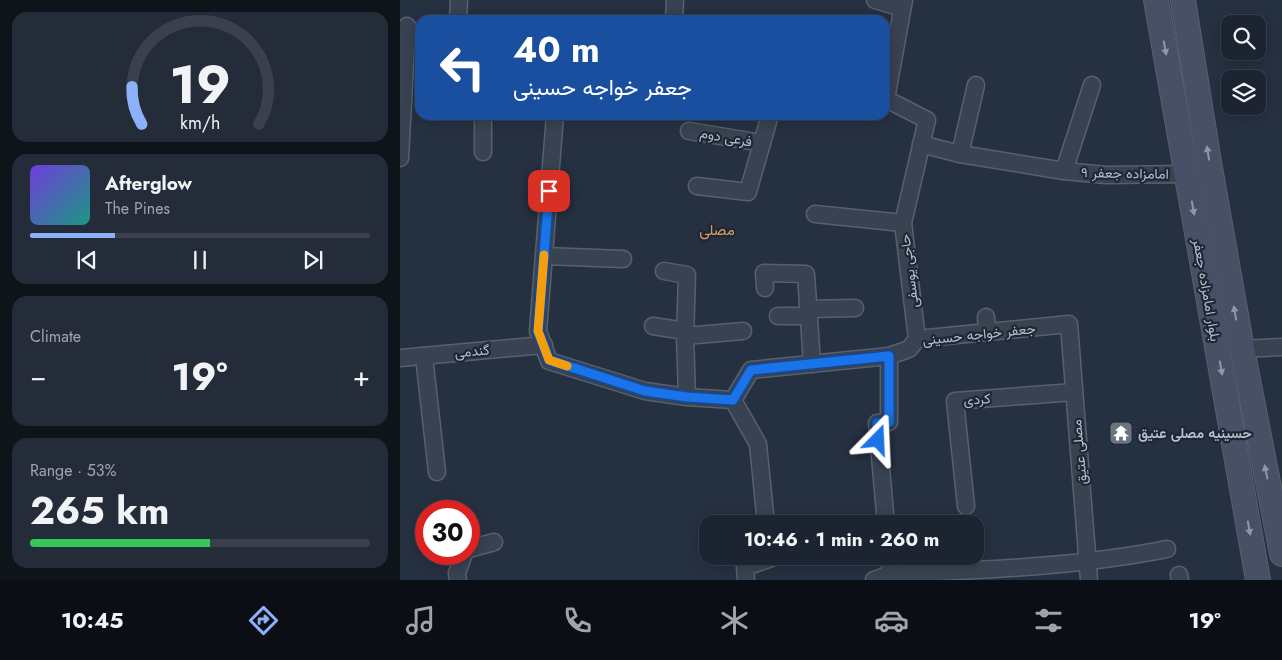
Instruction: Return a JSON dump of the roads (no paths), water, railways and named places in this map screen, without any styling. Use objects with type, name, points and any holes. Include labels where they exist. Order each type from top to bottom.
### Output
[{"type":"main road","name":"بلوار امامزاده جعفر","points":[[1156,0],[1258,580]]},
{"type":"main road","name":"بلوار امامزاده جعفر","points":[[1183,0],[1254,418],[1277,500],[1282,554]]},
{"type":"main road","points":[[1230,418],[1254,418]]},
{"type":"street","points":[[458,15],[460,0]]},
{"type":"street","points":[[674,15],[675,0]]},
{"type":"street","points":[[875,0],[903,4]]},
{"type":"street","name":"حاجی یوسفی","points":[[890,73],[903,4]]},
{"type":"street","points":[[400,158],[402,100],[409,26]]},
{"type":"street","points":[[960,154],[976,85]]},
{"type":"street","points":[[921,144],[960,154],[1064,171],[1092,86]]},
{"type":"street","name":"حاجی یوسفی","points":[[890,102],[927,120],[903,222],[916,339]]},
{"type":"street","points":[[482,152],[483,120]]},
{"type":"street","points":[[547,353],[538,331],[555,120]]},
{"type":"street","points":[[698,186],[748,192],[769,120]]},
{"type":"street","name":"فرعی دوم","points":[[690,131],[762,143]]},
{"type":"street","name":"امامزاده جعفر ۹","points":[[1064,171],[1106,174],[1187,174]]},
{"type":"street","points":[[815,214],[903,222]]},
{"type":"street","points":[[544,256],[624,259]]},
{"type":"street","points":[[664,271],[687,275],[685,334],[687,397]]},
{"type":"street","points":[[766,288],[764,273],[806,274],[812,364]]},
{"type":"street","points":[[778,316],[855,308]]},
{"type":"street","name":"جعفر خواجه حسینی","points":[[733,400],[751,370],[889,356],[909,349],[916,339],[987,325],[1069,324]]},
{"type":"street","name":"مصلی عتیق","points":[[1069,324],[1090,580]]},
{"type":"street","points":[[653,326],[685,334],[743,331]]},
{"type":"street","points":[[1242,349],[1282,347]]},
{"type":"street","name":"گندمی","points":[[400,358],[547,353],[645,391],[687,397],[733,400]]},
{"type":"street","points":[[424,356],[437,472]]},
{"type":"street","points":[[885,515],[877,423],[889,422],[889,356]]},
{"type":"street","name":"کردی","points":[[966,506],[955,400],[1074,392]]},
{"type":"street","points":[[733,400],[758,444],[765,515]]},
{"type":"street","points":[[480,545],[494,542]]},
{"type":"street","points":[[874,580],[891,574],[1088,562],[1167,549]]},
{"type":"street","points":[[458,580],[457,573],[460,565]]},
{"type":"street","points":[[746,580],[745,567],[751,565]]},
{"type":"street","points":[[890,565],[891,574]]},
{"type":"place","name":"حسینیه مصلی عتیق","points":[[1121,433]]},
{"type":"district","name":"مصلی","points":[[717,230]]}]
